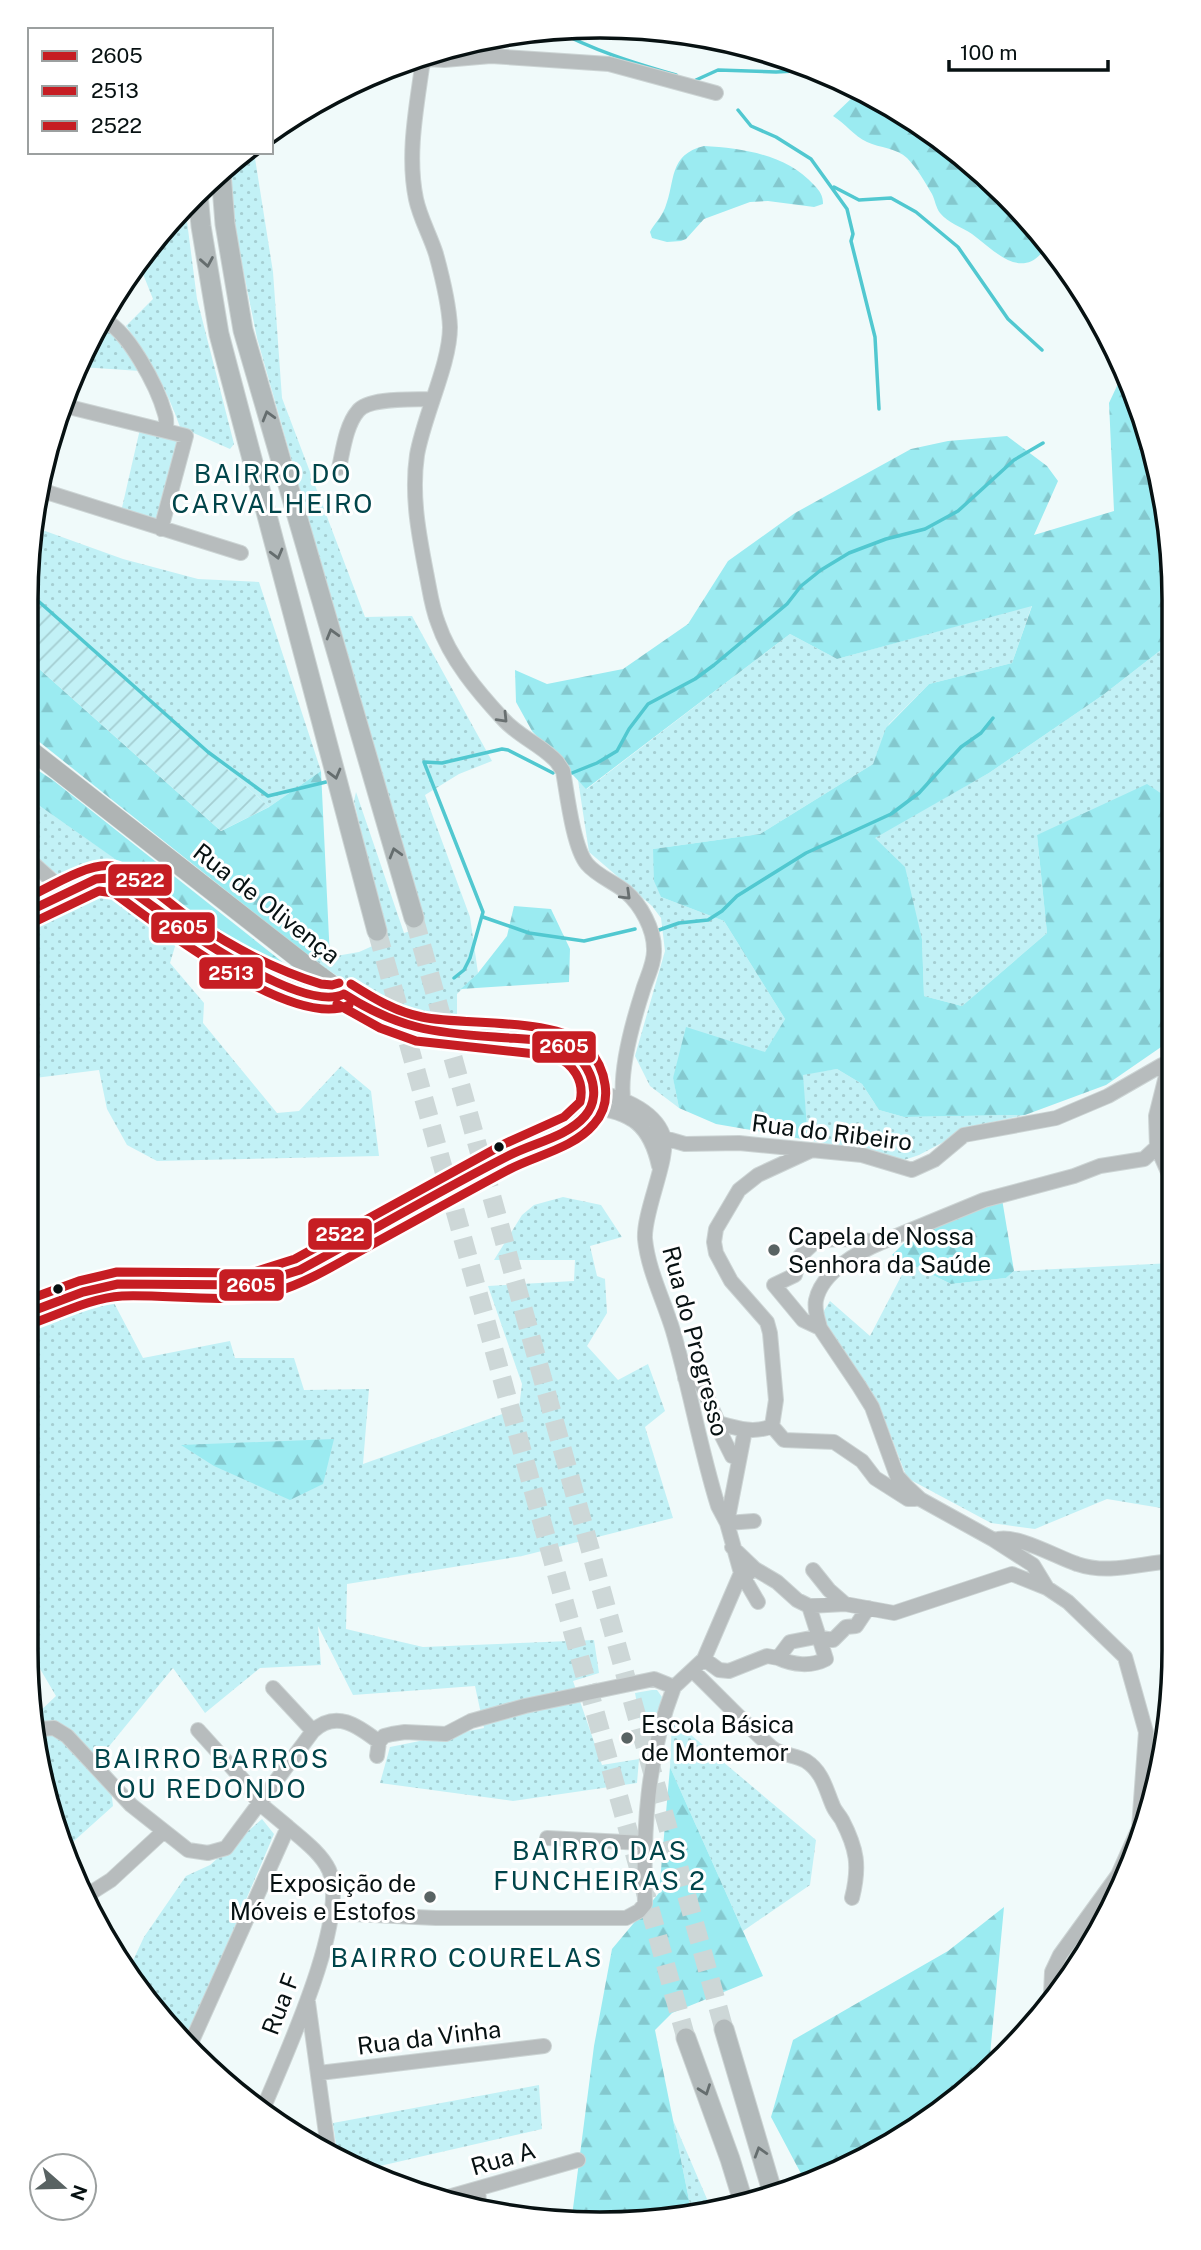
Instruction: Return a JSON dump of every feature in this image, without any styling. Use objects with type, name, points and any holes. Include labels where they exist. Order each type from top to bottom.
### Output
[{"type":"highway","points":[[222,185],[225,224],[243,330],[414,918]]},
{"type":"highway","points":[[199,207],[219,334],[377,931]]},
{"type":"highway","points":[[724,2029],[770,2185]]},
{"type":"highway","points":[[686,2038],[740,2193]]},
{"type":"highway","points":[[723,2142],[733,2195]]},
{"type":"main road","name":"Rua de Olivença","points":[[38,756],[344,994],[372,1012],[428,1031],[567,1046],[582,1059],[590,1075],[592,1099]]},
{"type":"main road","points":[[38,1308],[83,1292],[126,1282],[230,1286],[273,1280],[300,1270],[505,1157],[576,1124],[592,1099]]},
{"type":"street","points":[[450,60],[491,56],[609,64],[716,93]]},
{"type":"street","points":[[424,67],[412,146],[413,180],[417,202],[436,254],[450,328],[447,350],[424,424],[417,458],[416,519],[438,624],[460,665],[505,722],[557,762],[563,771],[579,847],[586,863],[627,893],[652,930],[655,950],[632,1024],[625,1066],[624,1101],[627,1116]]},
{"type":"street","points":[[111,324],[144,365],[166,415],[166,430]]},
{"type":"street","points":[[339,468],[346,440],[359,409],[382,402],[432,399]]},
{"type":"street","points":[[73,408],[186,436],[162,529]]},
{"type":"street","points":[[49,493],[241,553]]},
{"type":"street","points":[[38,868],[66,893]]},
{"type":"street","points":[[38,907],[96,879],[109,878],[120,882],[183,930],[235,962],[284,985],[323,998],[337,998],[344,994]]},
{"type":"street","name":"Rua do Ribeiro","points":[[664,1138],[685,1144],[739,1143],[862,1155],[912,1170],[934,1160],[964,1135],[1056,1118],[1108,1096],[1162,1065]]},
{"type":"street","name":"Rua do Ribeiro","points":[[1157,1147],[1156,1116],[1162,1092]]},
{"type":"street","points":[[592,1099],[624,1101],[653,1121],[664,1138]]},
{"type":"street","points":[[592,1099],[639,1124],[647,1133],[659,1167]]},
{"type":"street","points":[[647,1133],[664,1138]]},
{"type":"street","name":"Rua do Progresso","points":[[664,1138],[645,1235],[648,1254],[673,1333],[711,1484],[727,1523]]},
{"type":"street","points":[[1047,1588],[1033,1565],[920,1499],[897,1476],[872,1407],[820,1328],[815,1302],[819,1290],[848,1259],[882,1242],[984,1200],[1074,1176],[1100,1166],[1144,1159],[1162,1144]]},
{"type":"street","points":[[1157,1147],[1162,1158]]},
{"type":"street","points":[[815,1149],[783,1162],[746,1183],[739,1190],[716,1229],[716,1253],[731,1281],[767,1322],[776,1400],[772,1426],[784,1440],[834,1442],[862,1461],[875,1478],[908,1499],[920,1499]]},
{"type":"street","points":[[820,1328],[803,1320],[774,1285],[795,1275],[800,1256],[817,1240],[882,1242]]},
{"type":"street","points":[[685,1378],[699,1379],[719,1430],[732,1456],[738,1457]]},
{"type":"street","points":[[718,1423],[745,1430],[763,1430],[772,1426]]},
{"type":"street","points":[[745,1430],[727,1523],[741,1573],[758,1602]]},
{"type":"street","points":[[727,1523],[754,1521]]},
{"type":"street","points":[[994,1540],[1012,1540],[1034,1546],[1078,1565],[1104,1570],[1162,1562]]},
{"type":"street","points":[[732,1546],[755,1569],[809,1606],[845,1604],[894,1612],[1012,1574],[1047,1588],[1068,1602],[1125,1657],[1146,1732],[1141,1802]]},
{"type":"street","points":[[813,1570],[845,1604]]},
{"type":"street","points":[[741,1573],[764,1574]]},
{"type":"street","points":[[332,1913],[436,1918],[626,1918],[639,1911],[645,1904],[643,1843],[650,1775],[665,1711],[674,1687],[704,1659],[741,1573]]},
{"type":"street","points":[[704,1659],[719,1670],[729,1671],[768,1656],[788,1663],[821,1662],[826,1659],[809,1606]]},
{"type":"street","points":[[778,1658],[790,1642],[816,1637],[833,1640],[846,1627],[856,1626],[868,1608]]},
{"type":"street","points":[[693,1671],[774,1749],[806,1762],[822,1779],[854,1847],[857,1870],[852,1898]]},
{"type":"street","points":[[44,1729],[54,1728],[67,1736],[131,1805],[188,1850],[208,1853],[226,1848],[313,1731],[329,1719],[342,1721],[367,1732],[378,1749],[384,1736],[405,1732],[446,1734],[471,1721],[604,1688],[654,1679],[674,1687]]},
{"type":"street","points":[[273,1688],[313,1731]]},
{"type":"street","name":"Rua F","points":[[198,1730],[245,1782],[259,1803],[322,1858],[330,1872],[332,1913],[308,2001],[266,2101]]},
{"type":"street","points":[[194,2037],[288,1827]]},
{"type":"street","points":[[93,1891],[111,1880],[164,1831]]},
{"type":"street","points":[[547,1838],[643,1843]]},
{"type":"street","points":[[1051,1985],[1052,1972],[1060,1955],[1105,1899]]},
{"type":"street","points":[[308,2001],[327,2140]]},
{"type":"street","name":"Rua da Vinha","points":[[319,2073],[544,2046]]},
{"type":"street","name":"Rua A","points":[[461,2194],[578,2160]]},
{"type":"street","points":[[479,2189],[479,2198]]},
{"type":"shaded area","points":[[255,158],[273,272],[282,398],[365,617],[412,616],[492,761],[459,774],[425,795],[470,917],[478,973],[457,994],[457,1019],[416,1017],[363,993],[313,960],[359,952],[386,940],[354,801],[356,792],[404,933],[424,927],[257,338],[231,210],[230,178]]},
{"type":"shaded area","points":[[187,220],[197,299],[234,444],[230,449],[180,427],[157,374],[126,326],[153,299],[143,274]]},
{"type":"shaded area","points":[[109,329],[113,330],[140,371],[89,368]]},
{"type":"shaded area","points":[[140,429],[180,441],[159,521],[121,512]]},
{"type":"shaded area","points":[[43,530],[123,559],[198,579],[259,582],[321,771],[269,807],[38,599]]},
{"type":"shaded area","points":[[38,599],[269,807],[221,831],[38,668]]},
{"type":"shaded area","points":[[1032,605],[1012,663],[929,684],[889,724],[873,764],[760,834],[653,849],[661,897],[724,921],[785,1019],[766,1052],[673,1077],[679,1108],[650,1086],[635,1056],[665,951],[661,918],[652,906],[589,852],[578,780],[587,789],[790,634],[837,659]]},
{"type":"shaded area","points":[[1162,649],[1162,799],[1037,835],[1047,933],[962,1006],[924,996],[922,939],[874,837],[989,773],[1103,695]]},
{"type":"shaded area","points":[[38,805],[267,965],[294,970],[287,965],[294,965],[326,988],[324,991],[251,962],[114,870],[75,880],[50,868],[38,858]]},
{"type":"shaded area","points":[[110,896],[176,943],[170,963],[204,1003],[203,1023],[277,1113],[299,1111],[341,1066],[371,1091],[379,1156],[157,1161],[127,1145],[107,1109],[99,1070],[38,1078],[38,922],[92,897]]},
{"type":"shaded area","points":[[837,1069],[862,1084],[879,1110],[904,1117],[1025,1115],[974,1126],[904,1160],[808,1140],[802,1074]]},
{"type":"shaded area","points":[[563,1197],[601,1205],[622,1237],[590,1246],[597,1276],[605,1279],[607,1313],[587,1346],[618,1380],[648,1364],[665,1411],[645,1427],[673,1518],[522,1556],[347,1584],[346,1629],[423,1647],[594,1640],[599,1673],[573,1681],[602,1765],[639,1759],[637,1783],[513,1801],[380,1783],[390,1747],[484,1728],[475,1686],[353,1695],[318,1626],[321,1665],[260,1668],[205,1713],[173,1668],[106,1750],[113,1806],[73,1842],[49,1759],[43,1723],[42,1709],[56,1696],[39,1667],[38,1319],[43,1316],[113,1301],[143,1358],[230,1341],[235,1358],[294,1358],[304,1390],[369,1389],[363,1464],[519,1408],[522,1384],[488,1286],[574,1281],[575,1260],[494,1260],[522,1215],[534,1205]]},
{"type":"shaded area","points":[[908,1263],[951,1284],[1006,1278],[1014,1271],[1162,1264],[1162,1508],[1107,1499],[1035,1529],[991,1523],[907,1478],[880,1408],[826,1327],[822,1314],[830,1301],[870,1336]]},
{"type":"shaded area","points":[[657,1690],[662,1697],[657,1718],[640,1720],[635,1693]]},
{"type":"shaded area","points":[[672,1719],[816,1840],[810,1885],[743,1931],[670,1767]]},
{"type":"shaded area","points":[[262,1819],[274,1834],[189,2032],[133,1961],[144,1937],[186,1876],[210,1865]]},
{"type":"shaded area","points":[[539,2085],[542,2129],[379,2166],[336,2145],[333,2123]]},
{"type":"shaded area","points":[[673,2120],[708,2201],[690,2204]]},
{"type":"green space","points":[[852,98],[913,133],[971,178],[998,203],[1042,253],[1029,262],[1019,263],[1000,255],[943,216],[927,185],[907,158],[862,139],[833,116]]},
{"type":"green space","points":[[704,146],[749,151],[778,160],[814,185],[821,194],[823,204],[814,207],[768,201],[750,202],[704,219],[681,241],[667,242],[652,238],[650,232],[665,208],[679,162],[692,150]]},
{"type":"green space","points":[[1119,382],[1133,420],[1152,491],[1161,564],[1162,649],[1103,695],[989,773],[875,838],[905,867],[922,939],[924,996],[962,1006],[1047,933],[1037,835],[1147,784],[1162,794],[1162,1046],[1106,1085],[1025,1115],[904,1117],[879,1110],[862,1084],[837,1069],[803,1075],[808,1140],[716,1124],[679,1108],[673,1078],[686,1027],[765,1052],[785,1019],[724,921],[661,897],[654,881],[653,849],[760,834],[873,764],[886,728],[929,684],[1012,663],[1032,606],[837,659],[790,634],[586,789],[532,731],[516,702],[515,670],[547,684],[623,669],[688,624],[728,561],[795,513],[911,449],[948,441],[1007,436],[1047,466],[1058,481],[1034,535],[1114,511],[1109,403]]},
{"type":"green space","points":[[38,668],[221,831],[269,807],[321,771],[330,959],[313,960],[38,741]]},
{"type":"green space","points":[[38,770],[295,972],[267,966],[38,805]]},
{"type":"green space","points":[[514,906],[551,909],[570,949],[569,982],[461,989],[478,973],[507,936]]},
{"type":"green space","points":[[1002,1199],[1014,1271],[1006,1278],[951,1284],[892,1255],[909,1238]]},
{"type":"green space","points":[[334,1439],[323,1484],[290,1500],[214,1466],[181,1445]]},
{"type":"green space","points":[[670,1767],[763,1976],[672,2013],[655,2030],[690,2204],[600,2212],[573,2210],[594,2046],[612,1949],[659,1893]]},
{"type":"green space","points":[[1004,1907],[990,2054],[913,2117],[849,2154],[801,2174],[771,2117],[793,2040],[948,1951]]},
{"type":"waterway","points":[[574,39],[629,61],[676,75]]},
{"type":"waterway","points":[[696,80],[718,70],[790,71]]},
{"type":"waterway","points":[[738,110],[751,126],[776,137],[811,159],[847,209],[853,234],[851,241],[875,337],[879,409]]},
{"type":"waterway","points":[[834,187],[859,200],[891,198],[916,212],[958,247],[1008,319],[1042,350]]},
{"type":"waterway","points":[[572,773],[617,751],[648,704],[695,679],[714,665],[787,604],[801,586],[821,570],[849,553],[886,539],[925,529],[958,511],[1014,460],[1043,443]]},
{"type":"waterway","points":[[38,601],[208,752],[268,796],[326,782]]},
{"type":"waterway","points":[[659,930],[679,923],[708,920],[737,896],[806,853],[891,814],[919,793],[961,747],[981,733],[993,718]]},
{"type":"waterway","points":[[454,978],[464,970],[470,958],[483,912],[424,762],[442,763],[502,749],[553,773]]},
{"type":"waterway","points":[[483,917],[529,933],[584,941],[635,929]]},
{"type":"tunnel","points":[[414,918],[724,2029]]},
{"type":"tunnel","points":[[377,931],[686,2038]]},
{"type":"transit line","name":"2522","points":[[38,892],[92,868],[112,866],[131,874],[192,920],[254,957],[321,984],[339,983]]},
{"type":"transit line","name":"2605","points":[[38,907],[96,879],[109,878],[120,882],[195,936],[263,976],[295,990],[323,997],[344,994]]},
{"type":"transit line","name":"2513","points":[[38,920],[99,891],[114,893],[193,950],[263,990],[296,1003],[325,1009],[349,1005]]},
{"type":"transit line","name":"2513","points":[[38,1321],[110,1297],[239,1298],[288,1288],[510,1169],[566,1145],[586,1132],[600,1115],[606,1096],[603,1075],[594,1055],[573,1037],[533,1027],[440,1020],[412,1015],[385,1004],[351,984]]},
{"type":"transit line","name":"2605","points":[[38,1309],[83,1292],[118,1284],[252,1285],[300,1270],[483,1169],[569,1129],[585,1116],[591,1106],[594,1096],[590,1074],[577,1056],[558,1044],[416,1027],[381,1015],[344,994]]},
{"type":"transit line","name":"2522","points":[[38,1296],[79,1281],[117,1272],[251,1273],[295,1259],[504,1144],[564,1117],[580,1102],[581,1087],[576,1074],[567,1063],[554,1056],[416,1041],[380,1028],[337,1004]]},
{"type":"place","name":"Capela de Nossa Senhora da Saúde","points":[[774,1250]]},
{"type":"place","name":"Escola Básica de Montemor","points":[[627,1738]]},
{"type":"place","name":"Exposição de Móveis e Estofos","points":[[430,1897]]},
{"type":"district","name":"BAIRRO DO CARVALHEIRO","points":[[273,488]]},
{"type":"district","name":"BAIRRO BARROS OU REDONDO","points":[[212,1772]]},
{"type":"district","name":"BAIRRO DAS FUNCHEIRAS 2","points":[[600,1865]]},
{"type":"district","name":"BAIRRO COURELAS","points":[[467,1957]]}]
